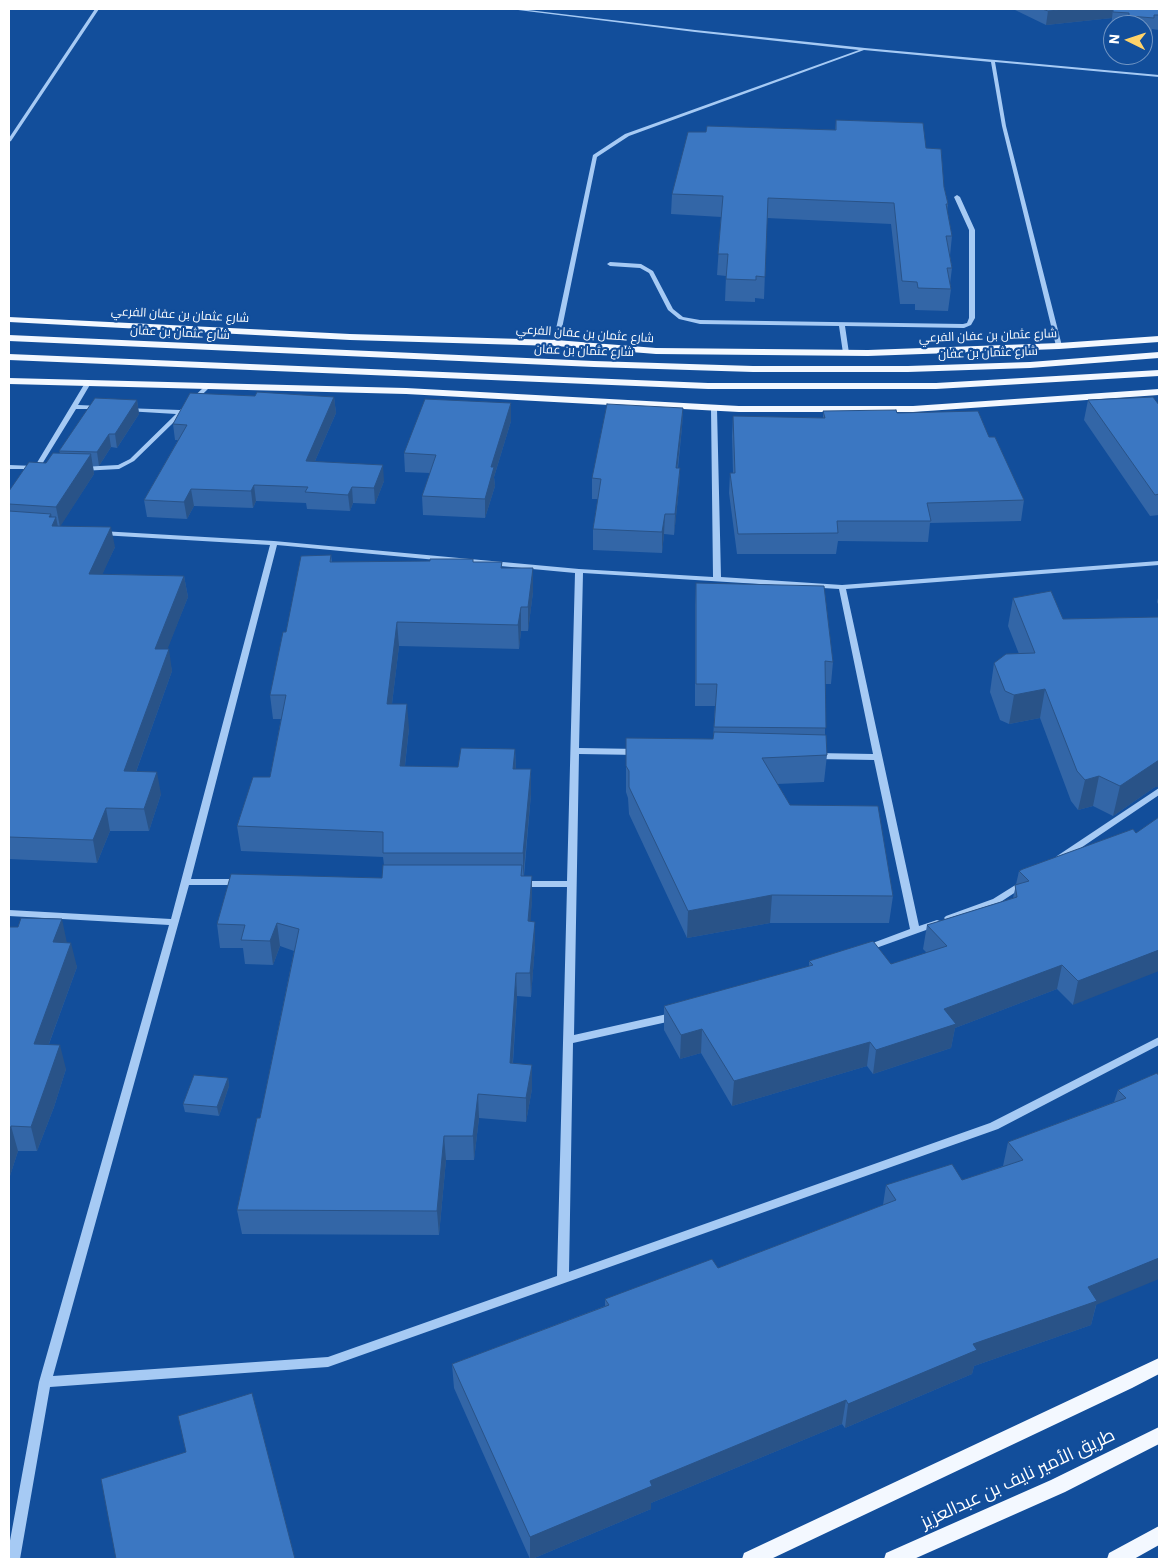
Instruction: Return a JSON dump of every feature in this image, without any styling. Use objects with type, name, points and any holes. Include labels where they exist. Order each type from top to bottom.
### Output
[{"type":"main road","name":"شارع عثمان بن عفان الفرعي","points":[[9,319],[350,337],[556,343],[656,351],[846,353],[1059,346],[1159,339]]},
{"type":"main road","name":"شارع عثمان بن عفان","points":[[9,337],[753,370],[908,369],[1030,365],[1159,355]]},
{"type":"main road","name":"شارع عثمان بن عفان","points":[[9,357],[708,386],[936,386],[1159,373]]},
{"type":"main road","points":[[9,382],[406,391],[714,409],[913,409],[1159,392]]},
{"type":"main road","points":[[751,1559],[1126,1383],[1159,1365]]},
{"type":"main road","name":"طريق الأمير نايف بن عبدالعزيز","points":[[893,1559],[1058,1486],[1159,1435]]},
{"type":"main road","points":[[1116,1559],[1159,1535]]},
{"type":"street","points":[[9,141],[97,9]]},
{"type":"street","points":[[512,9],[865,49],[1159,76]]},
{"type":"street","points":[[556,343],[596,156],[627,136],[865,49]]},
{"type":"street","points":[[993,61],[1012,162],[1059,346]]},
{"type":"street","points":[[610,264],[641,266],[651,272],[671,310],[681,318],[700,322],[952,327],[969,324],[972,318],[972,230],[957,198]]},
{"type":"street","points":[[842,324],[846,353]]},
{"type":"street","points":[[37,468],[88,383]]},
{"type":"street","points":[[76,469],[105,470],[119,468],[132,460],[207,387]]},
{"type":"street","points":[[74,407],[112,409]]},
{"type":"street","points":[[122,409],[180,412]]},
{"type":"street","points":[[714,409],[717,580]]},
{"type":"street","points":[[9,466],[47,468]]},
{"type":"street","points":[[97,533],[274,543],[579,571],[842,587],[1159,563]]},
{"type":"street","points":[[13,1559],[45,1382],[175,922],[274,543]]},
{"type":"street","points":[[563,1279],[579,571]]},
{"type":"street","points":[[842,587],[915,931]]},
{"type":"street","points":[[574,751],[643,752]]},
{"type":"street","points":[[810,756],[878,757]]},
{"type":"street","points":[[1053,863],[1159,791]]},
{"type":"street","points":[[851,954],[996,902],[1036,874]]},
{"type":"street","points":[[185,882],[254,882]]},
{"type":"street","points":[[512,884],[572,884]]},
{"type":"street","points":[[9,913],[175,922]]},
{"type":"street","points":[[568,1040],[684,1014]]},
{"type":"street","points":[[45,1382],[328,1362],[994,1126],[1159,1041]]},
{"type":"building","points":[[1042,9],[1070,9],[1048,11]]},
{"type":"building","points":[[1113,9],[1159,9],[1159,15],[1154,15],[1154,18],[1153,15],[1129,15],[1129,13],[1113,12]]},
{"type":"building","points":[[836,120],[923,123],[926,148],[941,149],[944,187],[948,204],[946,204],[952,236],[946,236],[952,268],[947,268],[951,289],[918,288],[917,282],[902,281],[894,203],[768,198],[765,277],[756,276],[756,280],[726,279],[728,254],[718,254],[723,196],[672,194],[688,132],[706,132],[707,126],[836,130]]},
{"type":"building","points":[[257,392],[334,397],[306,461],[383,465],[374,488],[352,487],[348,495],[305,492],[308,487],[254,485],[251,491],[191,489],[184,502],[144,500],[187,425],[173,424],[190,393],[255,396]]},
{"type":"building","points":[[1153,397],[1159,405],[1159,494],[1155,495],[1088,400]]},
{"type":"building","points":[[95,398],[137,400],[115,434],[109,434],[97,452],[59,451]]},
{"type":"building","points":[[425,399],[511,403],[491,467],[494,467],[485,499],[422,496],[436,455],[404,453]]},
{"type":"building","points":[[607,404],[683,408],[676,468],[680,468],[675,514],[665,514],[662,532],[593,529],[601,479],[592,478]]},
{"type":"building","points":[[896,410],[897,413],[978,411],[989,437],[995,437],[1024,500],[927,503],[931,521],[837,521],[838,533],[738,534],[730,473],[735,473],[733,416],[825,418],[823,411]]},
{"type":"building","points":[[53,453],[91,454],[56,507],[9,504],[9,491],[29,462],[46,463]]},
{"type":"building","points":[[9,511],[51,514],[49,517],[56,517],[52,526],[111,527],[89,574],[184,576],[155,649],[169,649],[124,771],[157,772],[144,809],[106,808],[93,840],[9,837]]},
{"type":"building","points":[[331,555],[330,562],[473,559],[473,562],[502,562],[501,568],[533,568],[528,607],[521,607],[518,625],[397,622],[387,704],[407,704],[400,766],[458,767],[461,748],[515,749],[513,769],[531,769],[523,853],[383,853],[383,832],[237,826],[253,777],[270,777],[286,695],[270,695],[283,632],[286,632],[301,556]]},
{"type":"building","points":[[696,583],[824,586],[833,662],[825,661],[826,728],[714,727],[717,684],[696,684]]},
{"type":"building","points":[[1051,591],[1063,619],[1159,617],[1159,760],[1120,786],[1099,776],[1085,780],[1077,771],[1045,689],[1014,695],[1005,691],[994,663],[1006,654],[1035,653],[1013,598]]},
{"type":"building","points":[[714,732],[826,735],[827,755],[762,758],[790,805],[878,806],[893,896],[772,895],[688,911],[629,787],[629,771],[626,766],[626,738],[713,739]]},
{"type":"building","points":[[1159,817],[1159,950],[1078,981],[1062,965],[944,1009],[956,1024],[876,1050],[870,1042],[734,1081],[702,1029],[681,1035],[664,1006],[813,965],[809,961],[873,941],[891,964],[947,946],[927,925],[1017,897],[1015,885],[1029,881],[1019,871],[1133,829],[1136,833]]},
{"type":"building","points":[[383,865],[522,865],[521,876],[532,876],[528,921],[535,922],[530,973],[516,973],[510,1063],[532,1065],[526,1098],[478,1094],[473,1136],[444,1136],[437,1211],[237,1210],[257,1118],[260,1118],[299,929],[277,923],[270,941],[241,940],[245,925],[217,924],[231,874],[382,878]]},
{"type":"building","points":[[21,918],[62,919],[53,942],[71,943],[34,1044],[60,1045],[31,1127],[11,1126],[9,1133],[9,927],[18,927]]},
{"type":"building","points":[[1157,1073],[1159,1076],[1159,1258],[1088,1287],[1097,1301],[973,1344],[977,1350],[848,1404],[846,1400],[650,1481],[652,1486],[530,1537],[452,1364],[609,1305],[605,1299],[712,1259],[718,1268],[896,1200],[886,1185],[952,1164],[962,1180],[1023,1160],[1008,1142],[1126,1098],[1118,1090]]},
{"type":"building","points":[[194,1075],[228,1078],[217,1107],[183,1104]]},
{"type":"building","points":[[252,1393],[295,1559],[116,1559],[101,1479],[186,1452],[178,1416]]}]
